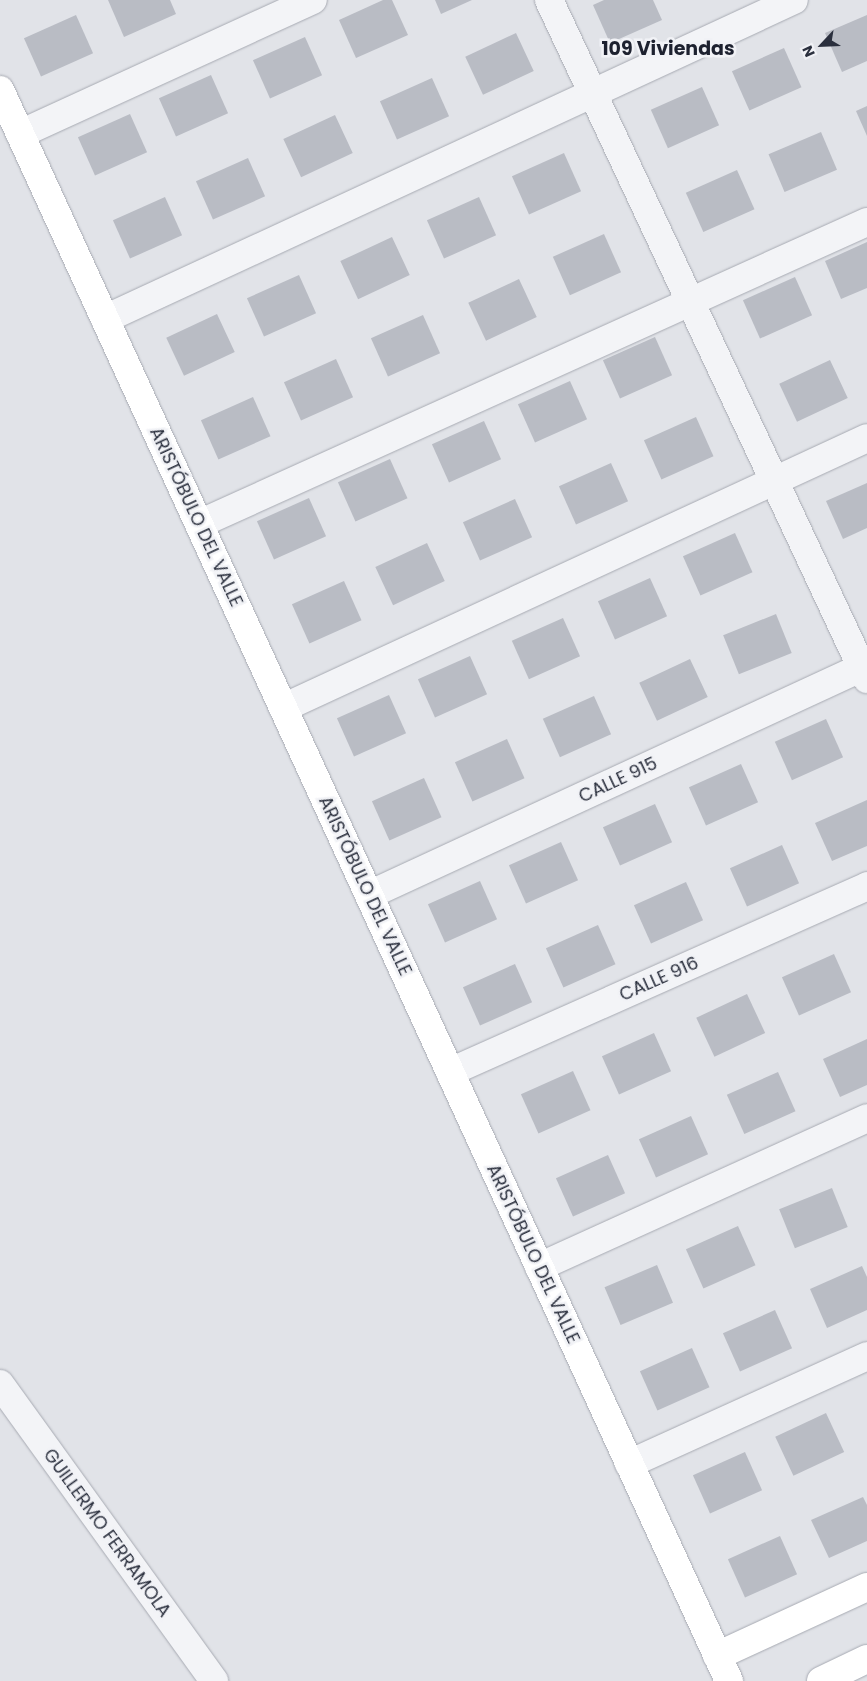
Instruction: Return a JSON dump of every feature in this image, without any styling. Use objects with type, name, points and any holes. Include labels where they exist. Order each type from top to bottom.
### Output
[{"type":"street","points":[[20,134],[313,0]]},
{"type":"street","points":[[549,0],[774,481],[865,670]]},
{"type":"street","points":[[105,319],[794,0]]},
{"type":"street","name":"ARISTÓBULO DEL VALLE","points":[[0,90],[729,1681]]},
{"type":"street","points":[[199,524],[867,222]]},
{"type":"street","points":[[283,708],[867,438]]},
{"type":"street","name":"CALLE 915","points":[[369,896],[865,670]]},
{"type":"street","name":"CALLE 916","points":[[450,1072],[867,886]]},
{"type":"street","points":[[539,1267],[867,1118]]},
{"type":"street","points":[[629,1464],[867,1356]]},
{"type":"street","name":"GUILLERMO FERRAMOLA","points":[[0,1384],[214,1681]]},
{"type":"street","points":[[717,1656],[867,1587]]},
{"type":"street","points":[[821,1681],[867,1659]]},
{"type":"building","points":[[108,0],[170,0],[176,14],[124,37]]},
{"type":"building","points":[[383,0],[392,0],[408,35],[356,58],[339,20]]},
{"type":"building","points":[[435,0],[472,0],[441,14]]},
{"type":"building","points":[[604,0],[653,0],[662,20],[610,43],[593,5]]},
{"type":"building","points":[[76,15],[93,53],[41,77],[24,38]]},
{"type":"building","points":[[867,15],[867,61],[842,72],[825,33]]},
{"type":"building","points":[[516,33],[534,71],[483,95],[465,57]]},
{"type":"building","points":[[305,37],[322,75],[270,99],[253,60]]},
{"type":"building","points":[[784,48],[801,87],[749,110],[732,71]]},
{"type":"building","points":[[211,75],[228,113],[176,137],[159,98]]},
{"type":"building","points":[[432,78],[449,116],[397,140],[380,101]]},
{"type":"building","points":[[702,87],[719,125],[668,148],[651,110]]},
{"type":"building","points":[[867,106],[867,136],[856,111]]},
{"type":"building","points":[[130,114],[147,152],[95,176],[78,137]]},
{"type":"building","points":[[335,115],[353,153],[301,177],[283,139]]},
{"type":"building","points":[[821,132],[837,170],[785,192],[769,154]]},
{"type":"building","points":[[564,153],[581,191],[529,215],[512,176]]},
{"type":"building","points":[[248,158],[265,196],[213,220],[196,181]]},
{"type":"building","points":[[737,170],[754,209],[703,232],[686,193]]},
{"type":"building","points":[[165,197],[182,235],[130,259],[113,220]]},
{"type":"building","points":[[479,197],[496,235],[444,259],[427,220]]},
{"type":"building","points":[[604,234],[621,272],[570,295],[553,257]]},
{"type":"building","points":[[392,237],[410,275],[358,299],[340,261]]},
{"type":"building","points":[[867,242],[867,288],[841,299],[825,261]]},
{"type":"building","points":[[299,275],[316,313],[264,337],[247,298]]},
{"type":"building","points":[[795,277],[812,315],[760,339],[743,300]]},
{"type":"building","points":[[519,279],[537,317],[486,341],[468,303]]},
{"type":"building","points":[[217,314],[235,352],[184,376],[166,338]]},
{"type":"building","points":[[423,315],[440,353],[388,377],[371,338]]},
{"type":"building","points":[[655,337],[672,375],[620,399],[603,360]]},
{"type":"building","points":[[336,359],[353,397],[301,421],[284,382]]},
{"type":"building","points":[[830,360],[848,398],[797,422],[779,384]]},
{"type":"building","points":[[570,381],[587,419],[535,443],[518,404]]},
{"type":"building","points":[[253,397],[270,436],[218,459],[201,420]]},
{"type":"building","points":[[696,417],[713,456],[661,479],[644,440]]},
{"type":"building","points":[[484,421],[501,459],[449,483],[432,444]]},
{"type":"building","points":[[390,459],[407,498],[355,521],[338,482]]},
{"type":"building","points":[[611,463],[628,501],[576,525],[559,486]]},
{"type":"building","points":[[867,483],[867,528],[843,539],[826,501]]},
{"type":"building","points":[[309,498],[326,536],[274,560],[257,521]]},
{"type":"building","points":[[515,499],[532,537],[480,561],[463,522]]},
{"type":"building","points":[[735,533],[752,572],[700,595],[683,556]]},
{"type":"building","points":[[427,543],[445,581],[393,605],[375,567]]},
{"type":"building","points":[[650,578],[667,616],[615,640],[598,601]]},
{"type":"building","points":[[344,581],[361,620],[309,643],[292,604]]},
{"type":"building","points":[[776,614],[792,653],[739,674],[723,635]]},
{"type":"building","points":[[563,618],[580,656],[529,679],[512,641]]},
{"type":"building","points":[[470,656],[487,694],[435,718],[418,679]]},
{"type":"building","points":[[690,659],[708,697],[657,721],[639,683]]},
{"type":"building","points":[[389,695],[406,733],[354,757],[337,718]]},
{"type":"building","points":[[594,696],[611,734],[560,757],[543,719]]},
{"type":"building","points":[[826,719],[843,757],[792,780],[775,742]]},
{"type":"building","points":[[507,739],[524,778],[472,801],[455,762]]},
{"type":"building","points":[[741,764],[758,802],[706,826],[689,787]]},
{"type":"building","points":[[424,778],[441,817],[389,840],[372,801]]},
{"type":"building","points":[[867,800],[867,846],[832,861],[815,823]]},
{"type":"building","points":[[655,804],[672,842],[620,866],[603,827]]},
{"type":"building","points":[[561,842],[578,880],[526,904],[509,865]]},
{"type":"building","points":[[782,845],[799,883],[747,907],[730,868]]},
{"type":"building","points":[[480,881],[497,919],[445,943],[428,904]]},
{"type":"building","points":[[686,882],[703,920],[651,944],[634,905]]},
{"type":"building","points":[[598,925],[615,964],[563,987],[546,948]]},
{"type":"building","points":[[834,954],[851,992],[799,1016],[782,977]]},
{"type":"building","points":[[515,964],[532,1002],[480,1026],[463,987]]},
{"type":"building","points":[[747,994],[765,1033],[714,1057],[696,1018]]},
{"type":"building","points":[[654,1033],[671,1071],[619,1095],[602,1056]]},
{"type":"building","points":[[867,1039],[867,1085],[840,1097],[823,1059]]},
{"type":"building","points":[[573,1071],[590,1110],[538,1133],[521,1094]]},
{"type":"building","points":[[778,1072],[795,1111],[744,1134],[727,1095]]},
{"type":"building","points":[[691,1116],[708,1154],[656,1178],[639,1139]]},
{"type":"building","points":[[608,1155],[625,1193],[573,1217],[556,1178]]},
{"type":"building","points":[[832,1188],[848,1227],[795,1248],[779,1209]]},
{"type":"building","points":[[738,1226],[755,1265],[703,1288],[686,1249]]},
{"type":"building","points":[[657,1265],[673,1303],[621,1325],[605,1287]]},
{"type":"building","points":[[862,1266],[867,1277],[867,1310],[827,1328],[810,1289]]},
{"type":"building","points":[[775,1310],[792,1348],[740,1372],[723,1333]]},
{"type":"building","points":[[692,1348],[709,1387],[657,1410],[640,1371]]},
{"type":"building","points":[[826,1413],[844,1452],[793,1476],[775,1437]]},
{"type":"building","points":[[745,1452],[762,1490],[710,1514],[693,1475]]},
{"type":"building","points":[[863,1497],[867,1505],[867,1541],[829,1558],[811,1520]]},
{"type":"building","points":[[780,1536],[797,1574],[745,1598],[728,1559]]},
{"type":"district","name":"109 Viviendas","points":[[668,49]]}]
